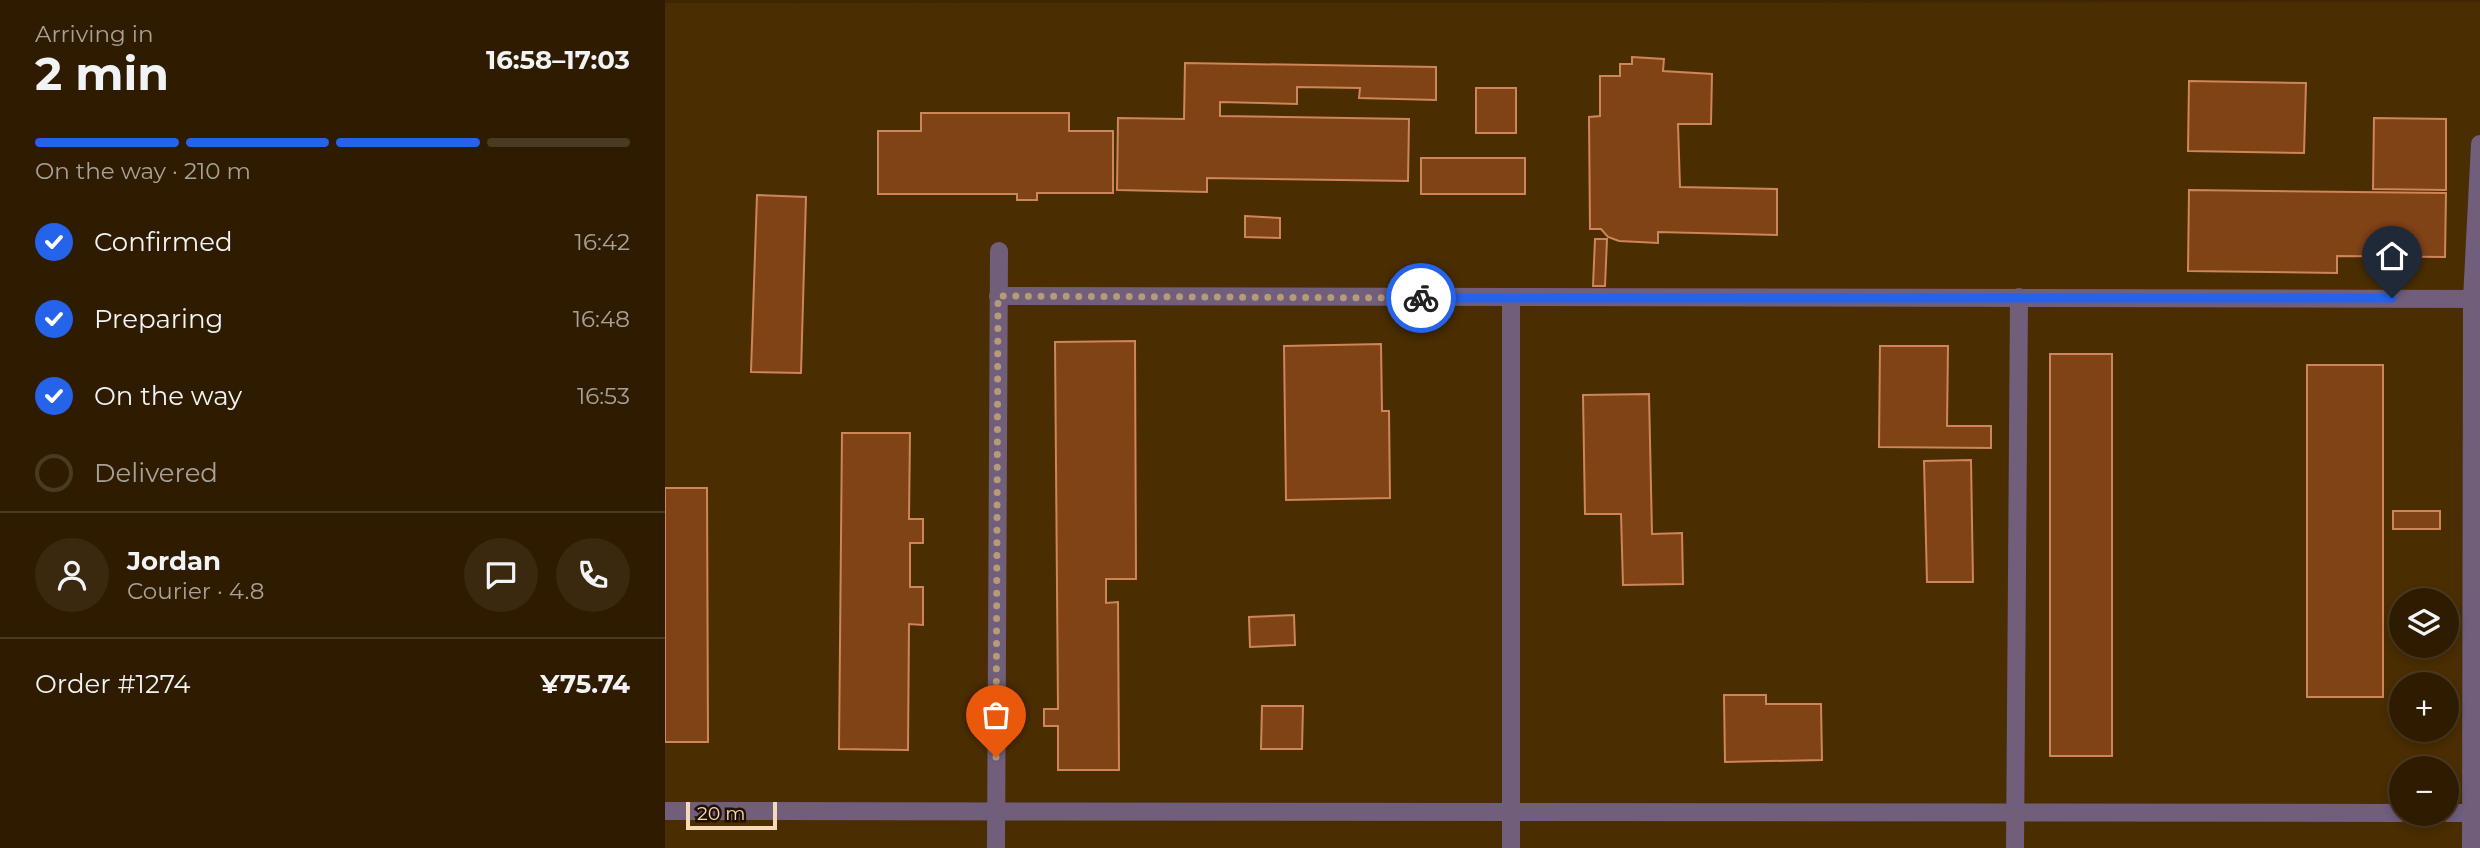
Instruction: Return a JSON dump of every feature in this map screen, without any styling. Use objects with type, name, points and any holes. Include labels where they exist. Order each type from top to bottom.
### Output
[{"type":"street","points":[[2471,848],[2475,813],[2476,299],[2480,144]]},
{"type":"street","points":[[996,848],[999,251]]},
{"type":"street","points":[[998,296],[2476,299]]},
{"type":"street","points":[[2015,848],[2019,297]]},
{"type":"street","points":[[1511,299],[1511,848]]},
{"type":"street","points":[[665,810],[2389,813]]},
{"type":"shaded area","points":[[2480,2],[2480,848],[665,848],[665,3]]},
{"type":"building","points":[[1632,57],[1664,59],[1663,71],[1712,74],[1711,124],[1678,124],[1680,187],[1777,189],[1777,235],[1658,232],[1658,243],[1619,241],[1608,237],[1601,229],[1590,229],[1589,117],[1600,116],[1600,76],[1620,76],[1620,64],[1632,64]]},
{"type":"building","points":[[1185,63],[1436,67],[1436,100],[1359,98],[1360,88],[1297,87],[1297,104],[1220,102],[1220,116],[1409,119],[1408,181],[1207,178],[1207,192],[1117,190],[1118,118],[1184,119]]},
{"type":"building","points":[[2189,81],[2306,83],[2304,153],[2188,151]]},
{"type":"building","points":[[1476,88],[1516,88],[1516,133],[1476,133]]},
{"type":"building","points":[[921,113],[1069,113],[1069,131],[1113,131],[1113,193],[1037,193],[1037,200],[1017,200],[1017,194],[878,194],[878,131],[921,131]]},
{"type":"building","points":[[2374,118],[2446,119],[2446,190],[2373,189]]},
{"type":"building","points":[[1421,158],[1525,158],[1525,194],[1421,194]]},
{"type":"building","points":[[2189,190],[2446,193],[2445,257],[2337,256],[2337,273],[2188,271]]},
{"type":"building","points":[[757,195],[806,197],[801,373],[751,372]]},
{"type":"building","points":[[1245,216],[1280,218],[1280,238],[1245,237]]},
{"type":"building","points":[[1595,239],[1607,239],[1605,286],[1593,286]]},
{"type":"building","points":[[1135,341],[1136,579],[1106,579],[1106,603],[1118,602],[1119,770],[1058,770],[1058,726],[1044,726],[1044,709],[1058,709],[1055,342]]},
{"type":"building","points":[[1381,344],[1382,411],[1389,411],[1390,498],[1286,500],[1284,346]]},
{"type":"building","points":[[1880,346],[1948,346],[1947,426],[1991,426],[1991,448],[1879,447]]},
{"type":"building","points":[[2050,354],[2112,354],[2112,756],[2050,756]]},
{"type":"building","points":[[2307,365],[2383,365],[2383,697],[2307,697]]},
{"type":"building","points":[[1649,394],[1652,534],[1682,533],[1683,584],[1623,585],[1621,514],[1585,514],[1583,395]]},
{"type":"building","points":[[842,433],[910,433],[909,519],[923,519],[923,543],[910,543],[910,587],[923,587],[923,625],[909,624],[908,750],[839,749]]},
{"type":"building","points":[[1971,460],[1973,582],[1927,582],[1924,461]]},
{"type":"building","points":[[665,488],[707,488],[708,742],[665,742]]},
{"type":"building","points":[[2393,511],[2440,511],[2440,529],[2393,529]]},
{"type":"building","points":[[1294,615],[1295,645],[1250,647],[1249,617]]},
{"type":"building","points":[[1724,695],[1766,695],[1766,704],[1821,704],[1822,760],[1725,762]]},
{"type":"building","points":[[1262,706],[1303,706],[1302,749],[1261,749]]},
{"type":"way so far","points":[[996,757],[998,296],[1421,298]]},
{"type":"route","points":[[1421,298],[2392,298]]}]
